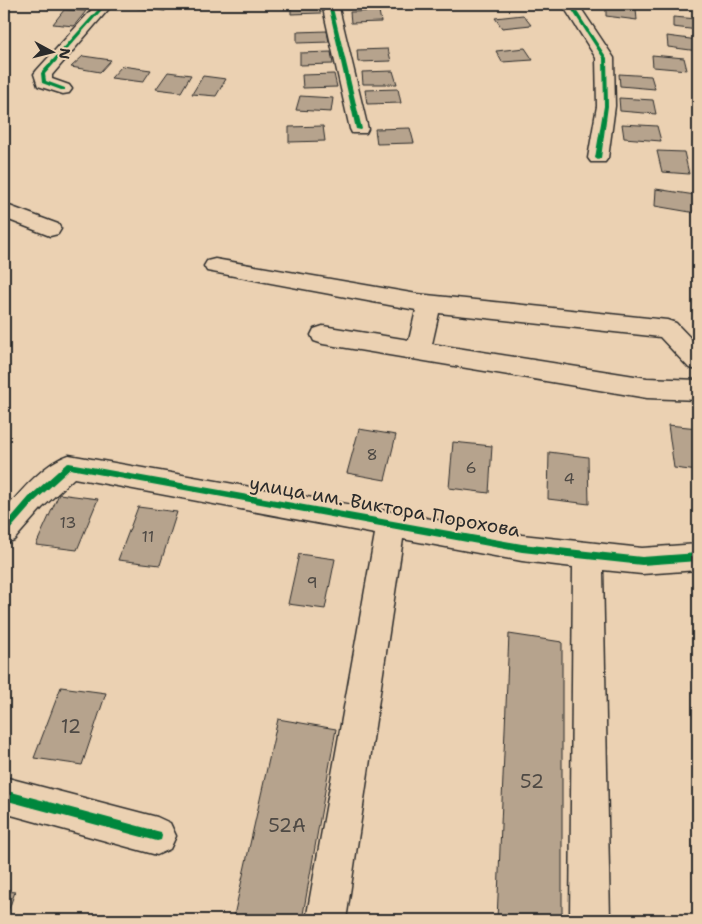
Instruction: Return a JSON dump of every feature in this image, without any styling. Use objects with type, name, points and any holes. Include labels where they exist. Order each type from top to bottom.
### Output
[{"type":"street","points":[[63,89],[44,82],[43,74],[105,4]]},
{"type":"street","points":[[330,4],[359,129]]},
{"type":"street","points":[[570,4],[605,58],[606,106],[598,158]]},
{"type":"street","points":[[4,210],[50,228]]},
{"type":"street","points":[[216,266],[430,303],[667,329],[698,361]]},
{"type":"street","points":[[418,350],[430,303]]},
{"type":"street","points":[[323,335],[647,388],[698,390]]},
{"type":"street","name":"улица им. Виктора Порохова","points":[[4,531],[32,499],[68,466],[522,548],[642,561],[698,557]]},
{"type":"street","points":[[326,920],[391,524]]},
{"type":"street","points":[[588,555],[590,920]]},
{"type":"street","points":[[4,795],[157,836]]},
{"type":"building","points":[[141,4],[171,4],[165,11],[137,8]]},
{"type":"building","points":[[291,4],[319,4],[321,13],[291,14]]},
{"type":"building","points":[[606,6],[636,9],[637,20],[606,16]]},
{"type":"building","points":[[64,10],[86,11],[74,26],[53,24]]},
{"type":"building","points":[[379,11],[381,22],[351,23],[350,12]]},
{"type":"building","points":[[523,15],[531,25],[502,28],[495,18]]},
{"type":"building","points":[[673,17],[698,19],[698,30],[673,27]]},
{"type":"building","points":[[327,31],[329,42],[297,43],[297,32]]},
{"type":"building","points":[[667,36],[698,40],[698,51],[668,47]]},
{"type":"building","points":[[525,48],[533,60],[502,62],[496,51]]},
{"type":"building","points":[[388,49],[391,61],[358,62],[357,50]]},
{"type":"building","points":[[331,52],[333,64],[300,65],[300,53]]},
{"type":"building","points":[[652,55],[684,58],[687,70],[653,67]]},
{"type":"building","points":[[83,56],[111,60],[100,72],[71,67]]},
{"type":"building","points":[[122,66],[151,70],[143,82],[111,78]]},
{"type":"building","points":[[393,71],[397,84],[363,84],[362,72]]},
{"type":"building","points":[[168,72],[191,75],[181,92],[156,89]]},
{"type":"building","points":[[334,74],[337,87],[303,88],[302,75]]},
{"type":"building","points":[[619,74],[651,76],[655,89],[620,86]]},
{"type":"building","points":[[203,76],[226,79],[216,96],[192,94]]},
{"type":"building","points":[[398,89],[401,103],[367,104],[365,90]]},
{"type":"building","points":[[300,96],[333,98],[331,112],[296,110]]},
{"type":"building","points":[[619,98],[653,100],[656,114],[620,111]]},
{"type":"building","points":[[622,124],[657,126],[661,141],[624,138]]},
{"type":"building","points":[[323,126],[325,141],[289,142],[289,127]]},
{"type":"building","points":[[410,128],[414,143],[377,144],[375,129]]},
{"type":"building","points":[[657,151],[684,152],[689,174],[662,172]]},
{"type":"building","points":[[656,189],[695,195],[696,213],[655,206]]},
{"type":"building","points":[[668,425],[698,428],[698,471],[674,468]]},
{"type":"building","points":[[359,429],[396,435],[385,480],[347,473]]},
{"type":"building","points":[[453,442],[492,446],[489,493],[449,488]]},
{"type":"building","points":[[549,452],[588,457],[589,504],[548,499]]},
{"type":"building","points":[[59,494],[98,499],[77,550],[36,545]]},
{"type":"building","points":[[138,507],[177,512],[160,565],[118,560]]},
{"type":"building","points":[[299,554],[335,559],[325,609],[288,604]]},
{"type":"building","points":[[509,634],[562,642],[562,920],[497,920]]},
{"type":"building","points":[[61,687],[106,693],[82,765],[34,758]]},
{"type":"building","points":[[278,719],[336,729],[302,920],[233,920]]},
{"type":"building","points":[[4,891],[15,892],[5,920],[4,920]]},
{"type":"cycle path","points":[[63,89],[44,82],[43,74],[105,4]]},
{"type":"cycle path","points":[[330,4],[359,129]]},
{"type":"cycle path","points":[[570,4],[605,58],[606,106],[598,158]]},
{"type":"cycle path","points":[[4,531],[32,499],[69,466],[522,548],[642,561],[698,557]]},
{"type":"cycle path","points":[[4,795],[157,836]]}]
